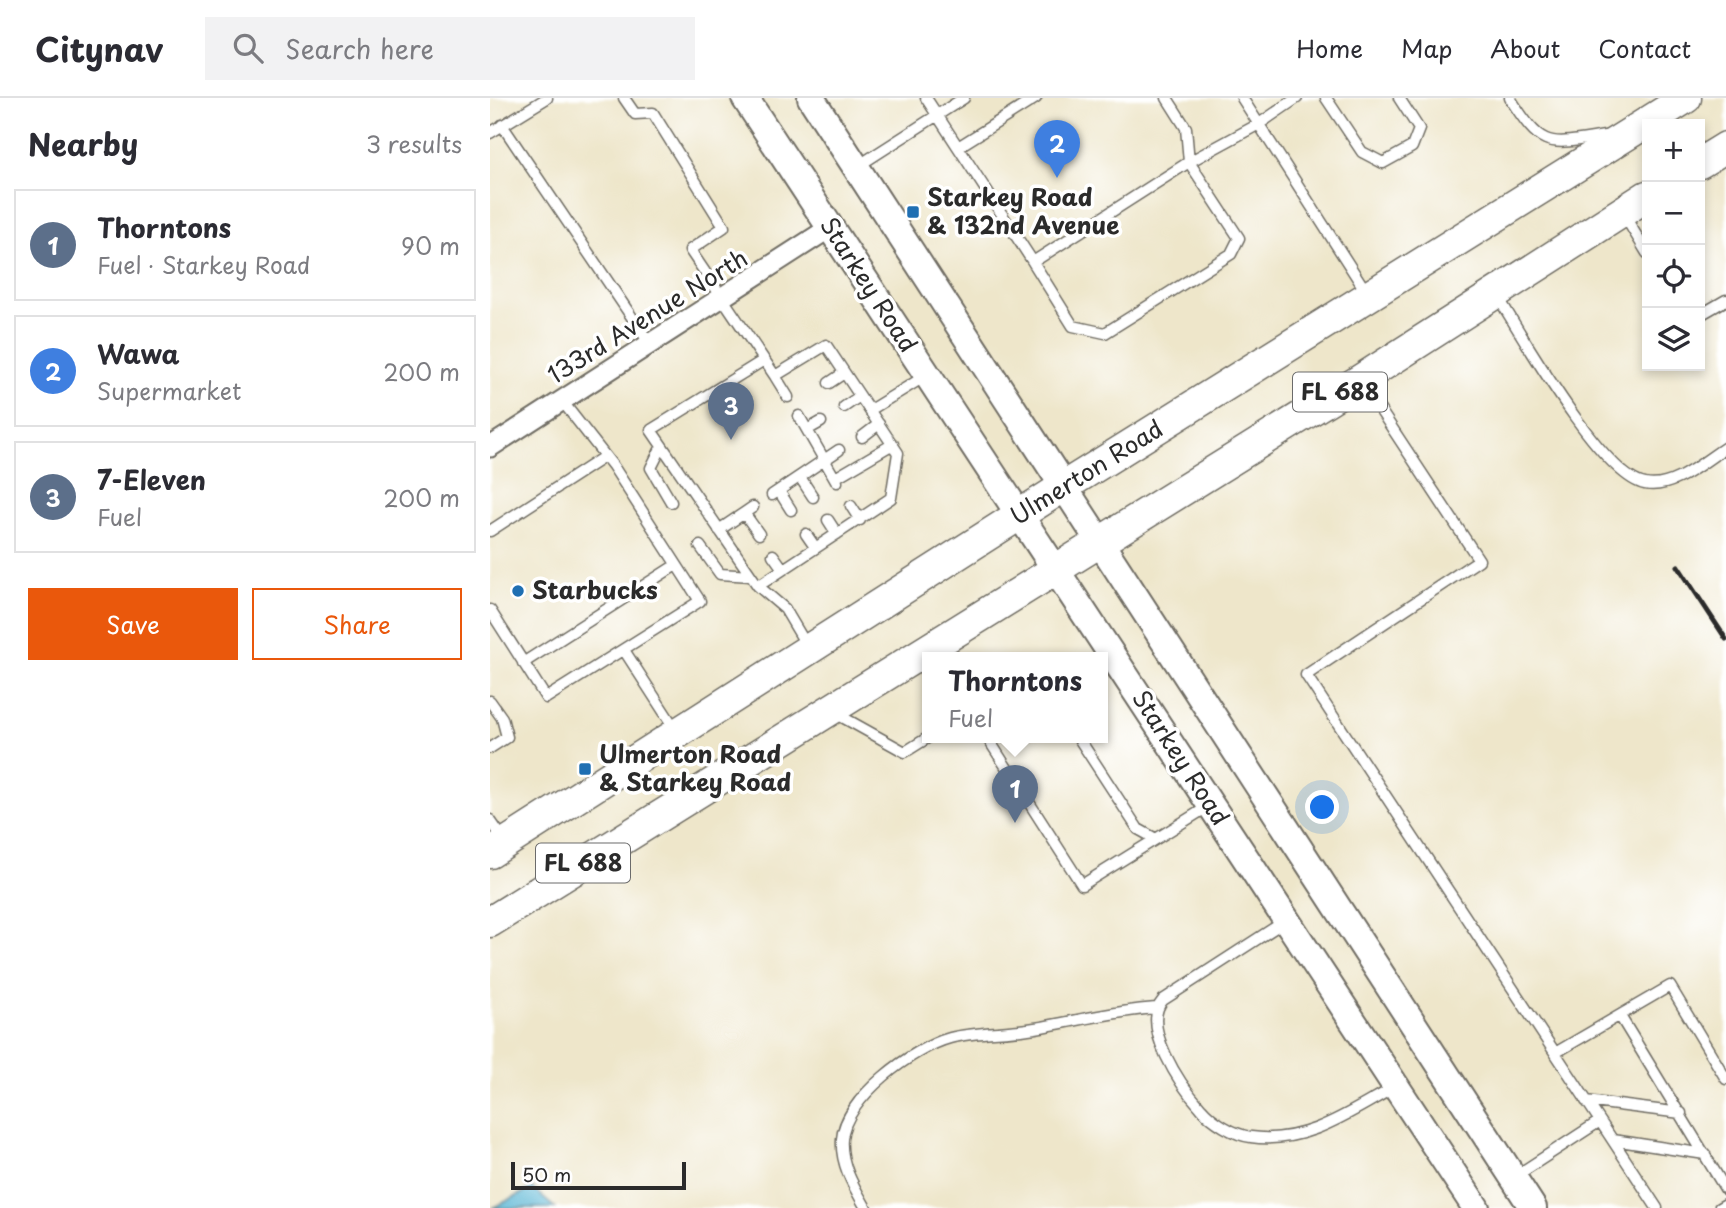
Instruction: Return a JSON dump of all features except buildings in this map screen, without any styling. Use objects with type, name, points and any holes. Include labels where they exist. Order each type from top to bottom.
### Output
[{"type":"main road","name":"Starkey Road","points":[[746,98],[1476,1208]]},
{"type":"main road","name":"Starkey Road","points":[[811,98],[1534,1208]]},
{"type":"main road","name":"Ulmerton Road","points":[[495,839],[678,733],[1063,487],[1686,98]]},
{"type":"main road","points":[[1705,160],[1726,147]]},
{"type":"main road","name":"FL 688","points":[[924,652],[1642,200]]},
{"type":"main road","name":"FL 688","points":[[490,922],[922,654]]},
{"type":"street","name":"133rd Avenue North","points":[[490,447],[831,228]]},
{"type":"lane","points":[[490,133],[547,98]]},
{"type":"lane","points":[[624,98],[635,114],[653,113],[724,227],[690,250],[788,397]]},
{"type":"lane","points":[[926,98],[1073,326],[1105,333],[1231,254],[1238,239],[1189,162],[1186,128],[1167,98]]},
{"type":"lane","points":[[855,168],[964,98]]},
{"type":"lane","points":[[958,147],[1036,98]]},
{"type":"lane","points":[[1242,98],[1370,296]]},
{"type":"lane","points":[[1033,262],[1189,162],[1259,124],[1297,98]]},
{"type":"lane","points":[[1326,98],[1362,152],[1383,163],[1412,147],[1419,129],[1399,98]]},
{"type":"lane","points":[[1508,98],[1529,129],[1554,144],[1633,131]]},
{"type":"lane","points":[[502,125],[650,344]]},
{"type":"lane","points":[[1622,212],[1642,245]]},
{"type":"lane","points":[[1496,294],[1553,384],[1605,456],[1629,478],[1647,485],[1668,483],[1726,447]]},
{"type":"lane","points":[[1705,312],[1726,300]]},
{"type":"lane","points":[[758,586],[891,498],[898,453],[826,345],[775,376]]},
{"type":"lane","points":[[764,359],[651,430],[758,586],[785,609],[809,650]]},
{"type":"lane","points":[[828,383],[844,373]]},
{"type":"lane","points":[[870,410],[927,374]]},
{"type":"lane","points":[[1360,380],[1479,560],[1306,675],[1657,1208]]},
{"type":"lane","points":[[844,407],[860,396]]},
{"type":"lane","points":[[490,610],[546,698],[700,601],[613,466],[562,401]]},
{"type":"lane","points":[[799,416],[836,480],[893,444]]},
{"type":"lane","points":[[807,430],[821,422]]},
{"type":"lane","points":[[862,437],[879,424]]},
{"type":"lane","points":[[662,446],[651,468],[671,502]]},
{"type":"lane","points":[[791,510],[775,493],[839,450]]},
{"type":"lane","points":[[490,531],[604,457]]},
{"type":"lane","points":[[800,477],[813,497]]},
{"type":"lane","points":[[851,506],[860,520]]},
{"type":"lane","points":[[719,530],[749,510],[759,534]]},
{"type":"lane","points":[[828,520],[837,534]]},
{"type":"lane","points":[[806,534],[815,547]]},
{"type":"lane","points":[[700,546],[720,574],[751,576]]},
{"type":"lane","points":[[773,555],[783,569]]},
{"type":"lane","points":[[523,663],[676,565]]},
{"type":"lane","points":[[624,650],[678,733]]},
{"type":"lane","points":[[490,701],[502,718],[507,737],[490,748]]},
{"type":"lane","points":[[831,711],[905,752],[922,741]]},
{"type":"lane","points":[[991,743],[1082,885],[1210,806]]},
{"type":"lane","points":[[1082,743],[1138,829],[1156,839]]},
{"type":"lane","points":[[1285,920],[1163,1000],[1156,1009],[1154,1022],[1159,1040],[1190,1093],[1209,1115],[1249,1137],[1284,1138],[1324,1127],[1395,1087]]},
{"type":"lane","points":[[1555,1054],[1670,986],[1726,1079]]},
{"type":"lane","points":[[866,1208],[844,1165],[842,1137],[852,1109],[894,1067],[950,1038],[1034,1028],[1113,1011],[1156,1009]]},
{"type":"lane","points":[[1620,1016],[1726,1190]]},
{"type":"lane","points":[[1586,1101],[1681,1113]]},
{"type":"lane","points":[[1514,1177],[1600,1121]]},
{"type":"lane","points":[[1613,1140],[1705,1154]]},
{"type":"lane","points":[[1719,1208],[1726,1204]]},
{"type":"water","points":[[532,1188],[555,1208],[493,1208]]},
{"type":"railway","points":[[1678,566],[1726,639]]},
{"type":"place","name":"Wawa","points":[[1057,178]]},
{"type":"place","name":"Starkey Road & 132nd Avenue","points":[[913,212]]},
{"type":"place","name":"7-Eleven","points":[[731,440]]},
{"type":"place","name":"Starbucks","points":[[518,591]]},
{"type":"place","name":"Ulmerton Road & Starkey Road","points":[[585,769]]},
{"type":"place","name":"Thorntons","points":[[1015,823]]}]
